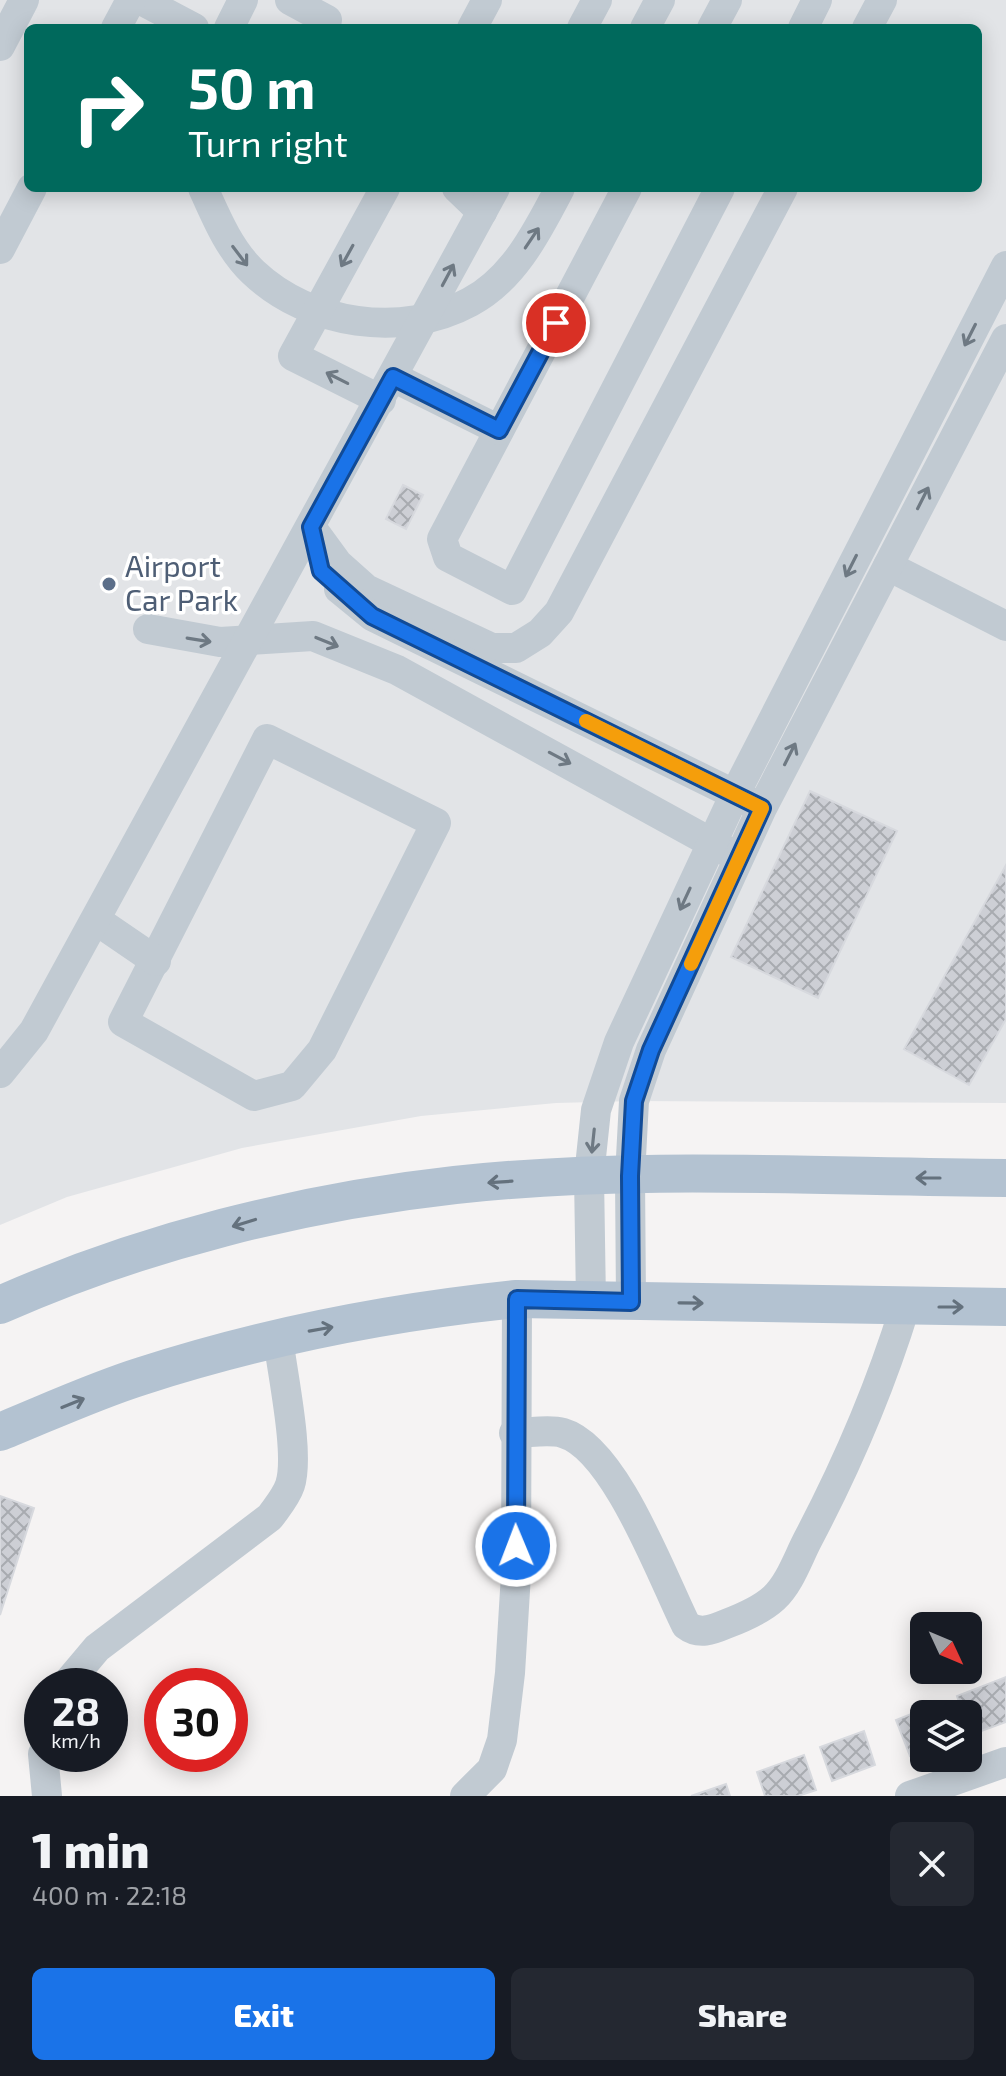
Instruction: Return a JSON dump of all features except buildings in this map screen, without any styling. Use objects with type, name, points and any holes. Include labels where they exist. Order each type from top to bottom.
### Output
[{"type":"main road","points":[[0,1305],[60,1278],[261,1217],[454,1185],[589,1176],[1006,1178]]},
{"type":"main road","points":[[0,1432],[140,1376],[278,1337],[450,1306],[517,1299],[1006,1307]]},
{"type":"street","points":[[0,46],[24,0]]},
{"type":"street","points":[[118,24],[131,0]]},
{"type":"street","points":[[141,0],[186,24]]},
{"type":"street","points":[[231,24],[243,0]]},
{"type":"street","points":[[290,0],[329,16]]},
{"type":"street","points":[[474,24],[487,0]]},
{"type":"street","points":[[584,24],[597,0]]},
{"type":"street","points":[[647,24],[660,0]]},
{"type":"street","points":[[714,24],[727,0]]},
{"type":"street","points":[[805,24],[817,0]]},
{"type":"street","points":[[869,24],[882,0]]},
{"type":"street","points":[[0,249],[30,192]]},
{"type":"street","points":[[205,192],[221,230],[252,271],[291,300],[339,318],[388,324],[427,319],[471,302],[510,270],[558,192]]},
{"type":"street","points":[[383,192],[293,356],[499,430]]},
{"type":"street","points":[[0,1073],[34,1031],[251,639],[488,200],[467,192]]},
{"type":"street","points":[[625,192],[442,539],[448,557],[512,590],[718,192]]},
{"type":"street","points":[[311,527],[338,564],[366,589],[492,648],[516,648],[540,633],[559,612],[781,192]]},
{"type":"street","points":[[591,1302],[589,1176],[596,1110],[619,1042],[735,794],[1006,266]]},
{"type":"street","points":[[631,1302],[630,1176],[634,1101],[651,1050],[762,808],[1006,339]]},
{"type":"street","points":[[311,527],[321,571],[372,616],[762,808]]},
{"type":"street","points":[[888,566],[1006,626]]},
{"type":"street","points":[[148,629],[201,641],[313,636],[397,670],[739,857]]},
{"type":"street","points":[[267,739],[436,823],[322,1050],[292,1086],[254,1096],[123,1022],[156,961],[267,739]]},
{"type":"street","points":[[96,920],[156,961]]},
{"type":"street","points":[[0,1035],[34,1031]]},
{"type":"street","points":[[465,1796],[492,1769],[502,1740],[516,1574],[514,1433],[517,1299]]},
{"type":"street","points":[[514,1433],[562,1433],[588,1446],[614,1478],[686,1625],[693,1631],[724,1625],[757,1610],[784,1586],[845,1469],[879,1391],[905,1307]]},
{"type":"street","points":[[80,1668],[97,1648],[270,1517],[284,1498],[290,1483],[292,1455],[278,1337]]},
{"type":"street","points":[[910,1796],[1006,1762]]},
{"type":"street","points":[[45,1772],[47,1796]]},
{"type":"shaded area","points":[[0,0],[1006,0],[1006,1103],[634,1101],[556,1103],[421,1116],[242,1148],[67,1197],[0,1225]]},
{"type":"slow traffic","points":[[586,721],[762,808],[691,964]]},
{"type":"place","name":"Airport Car Park","points":[[109,584]]},
{"type":"route","points":[[516,1546],[514,1433],[517,1299],[631,1302],[630,1176],[634,1101],[651,1050],[762,808],[372,616],[321,571],[311,527],[393,377],[499,430],[556,323]]}]
